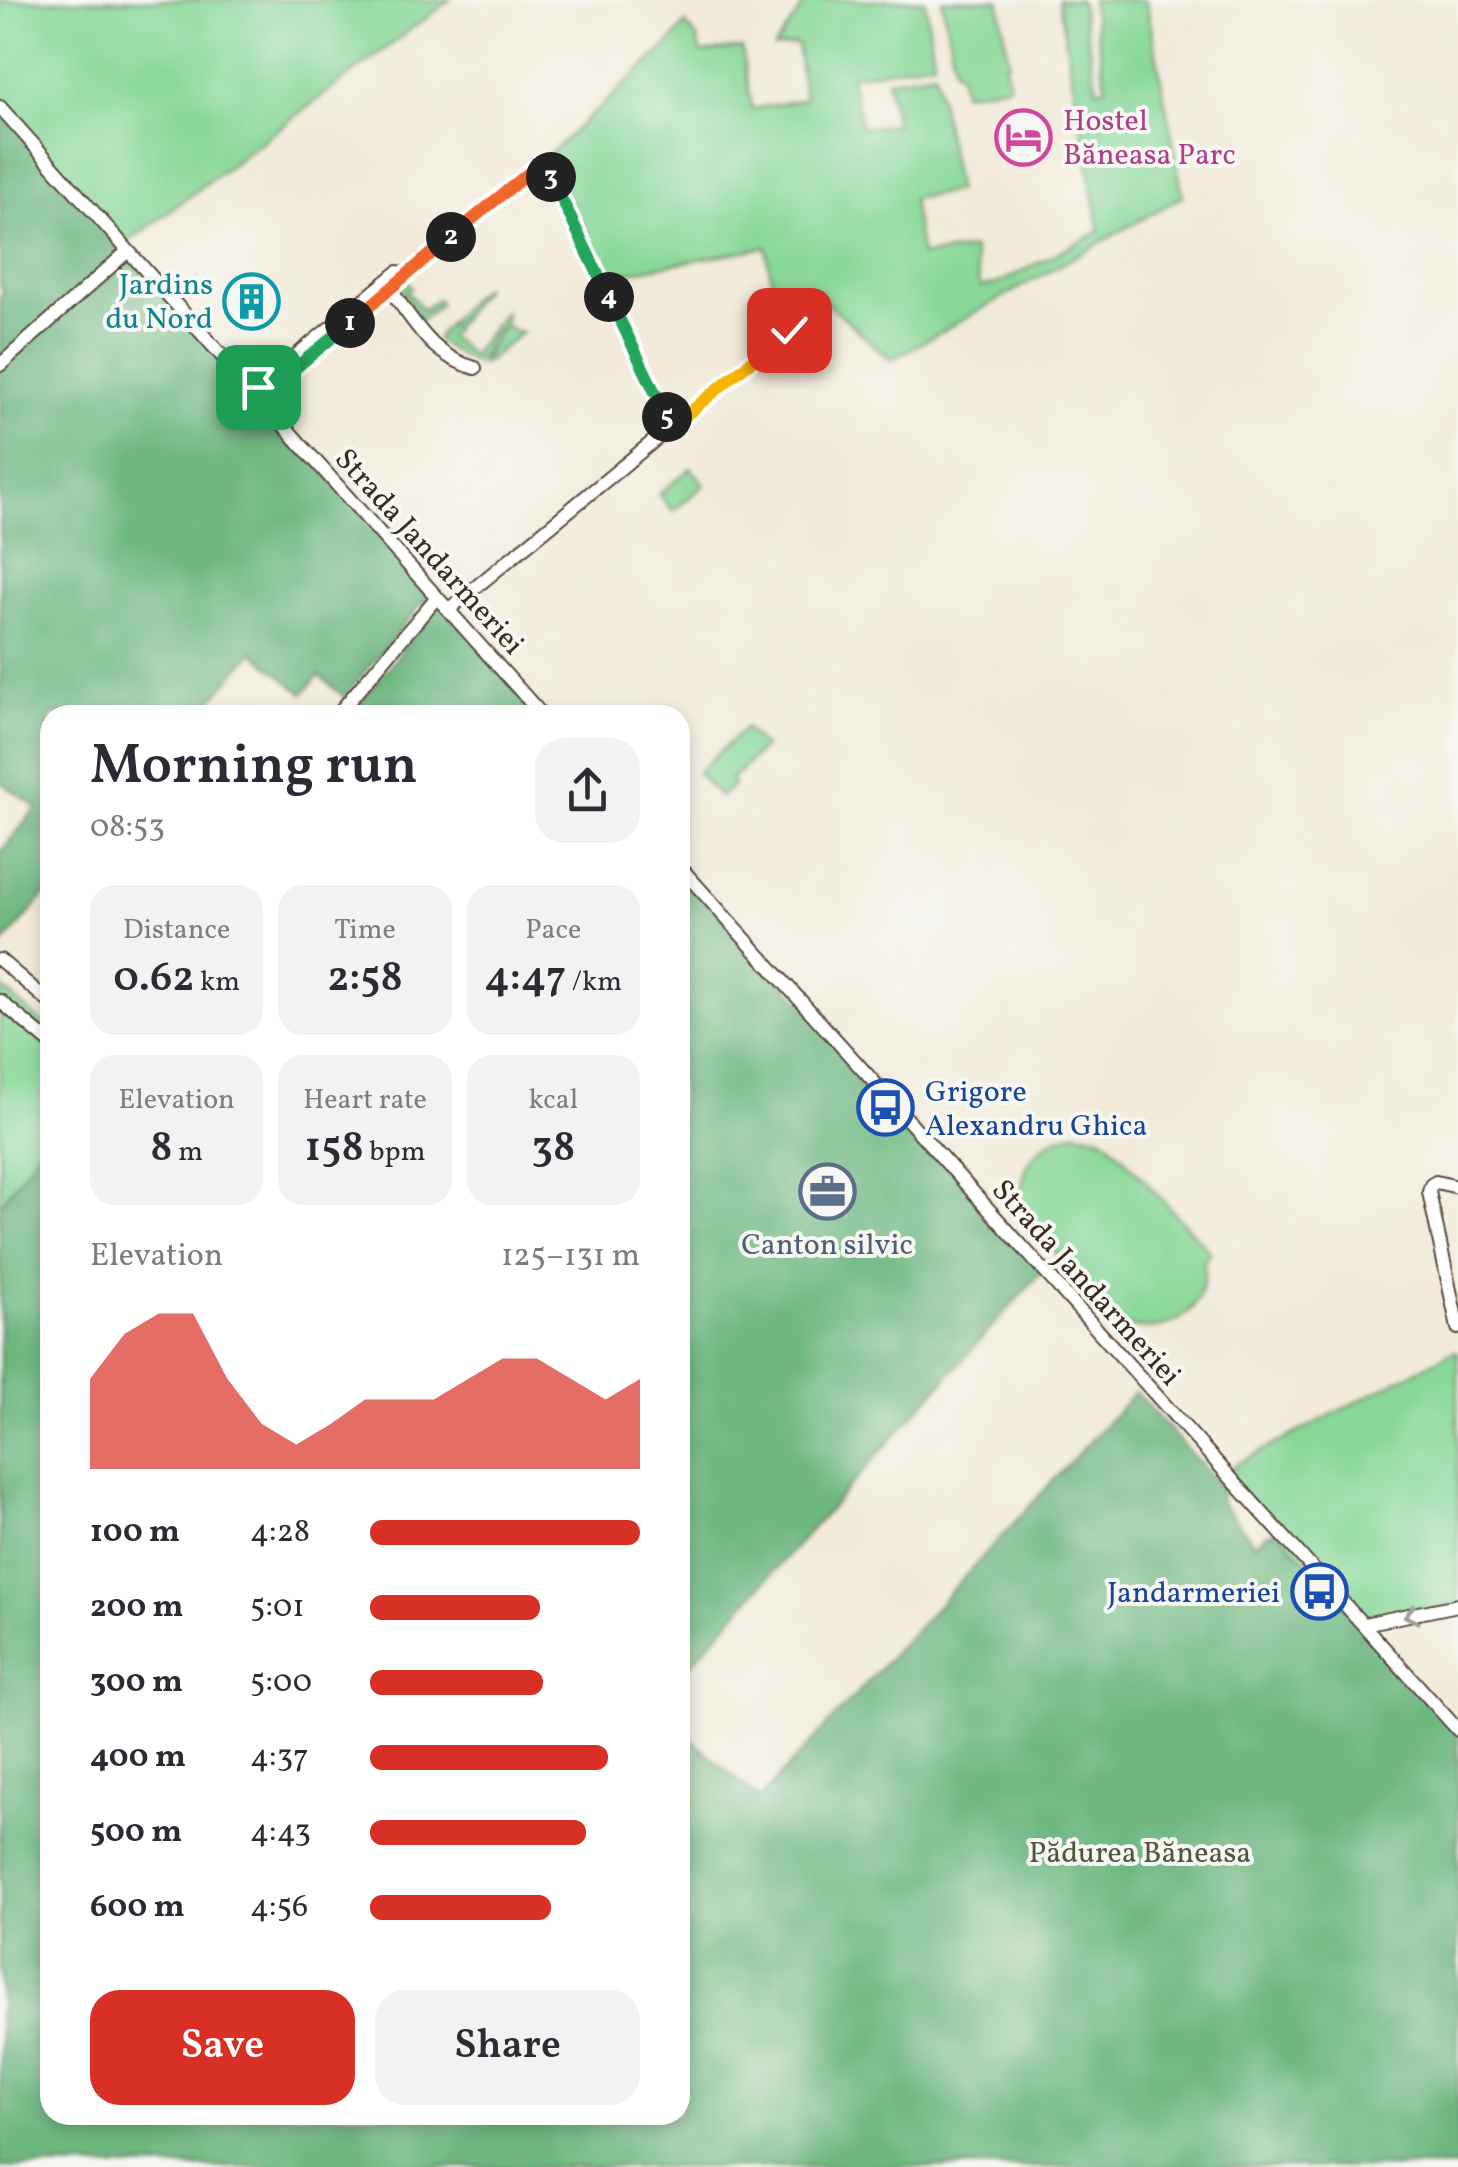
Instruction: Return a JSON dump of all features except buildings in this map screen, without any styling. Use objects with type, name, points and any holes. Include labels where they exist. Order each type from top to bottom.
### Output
[{"type":"street","name":"Strada Jandarmeriei","points":[[0,107],[533,705]]},
{"type":"street","points":[[256,394],[390,290],[518,180],[545,164],[672,427]]},
{"type":"street","points":[[256,394],[448,230]]},
{"type":"street","points":[[0,365],[128,251]]},
{"type":"street","points":[[390,290],[436,349],[453,361],[475,368]]},
{"type":"street","points":[[448,610],[820,306]]},
{"type":"street","points":[[345,705],[437,596]]},
{"type":"street","name":"Strada Jandarmeriei","points":[[690,878],[1458,1730]]},
{"type":"street","points":[[0,960],[40,993]]},
{"type":"street","points":[[0,1001],[40,1035]]},
{"type":"street","points":[[1458,1187],[1442,1182],[1431,1185],[1430,1192],[1458,1328]]},
{"type":"street","points":[[1364,1624],[1458,1604]]},
{"type":"green space","points":[[0,0],[450,0],[123,246],[0,107]]},
{"type":"green space","points":[[807,0],[925,0],[934,61],[851,76],[861,128],[895,124],[887,80],[935,72],[957,191],[912,199],[921,256],[973,249],[980,287],[997,284],[1100,231],[1058,0],[1080,0],[1097,89],[1106,87],[1091,0],[1146,0],[1183,196],[891,360],[821,297],[779,333],[766,247],[607,276],[547,156],[686,24],[698,40],[701,53],[742,48],[752,109],[805,99],[797,44],[774,48]]},
{"type":"green space","points":[[942,0],[999,0],[1009,85],[963,93]]},
{"type":"green space","points":[[0,107],[534,705],[358,705],[434,610],[425,600],[344,697],[319,675],[303,694],[253,652],[208,705],[40,705],[40,901],[0,948],[0,853],[37,807],[0,782],[0,296],[4,291],[0,286]]},
{"type":"green space","points":[[407,281],[412,287],[407,291],[423,310],[437,299],[440,304],[420,321],[399,287]]},
{"type":"green space","points":[[484,287],[448,336],[472,355],[505,311],[506,321],[492,336],[482,357],[474,362],[437,340]]},
{"type":"green space","points":[[506,326],[522,332],[479,364],[497,335]]},
{"type":"green space","points":[[691,468],[705,484],[673,511],[659,494]]},
{"type":"green space","points":[[745,728],[764,747],[731,779],[734,784],[720,797],[697,773]]},
{"type":"green space","points":[[690,878],[1043,1270],[690,1665]]},
{"type":"green space","points":[[0,987],[40,1021],[40,1149],[0,1205]]},
{"type":"green space","points":[[1077,1132],[1100,1136],[1109,1142],[1211,1253],[1204,1261],[1203,1285],[1195,1305],[1169,1325],[1148,1329],[1122,1327],[1012,1204],[1037,1152],[1059,1137]]},
{"type":"green space","name":"Pădurea Băneasa","points":[[40,1149],[40,2125],[690,2125],[690,1738],[759,1799],[1135,1392],[1222,1488],[1220,1501],[1255,1544],[1278,1531],[1458,1730],[1458,2167],[0,2167],[0,1205]]},
{"type":"green space","points":[[1458,1352],[1458,1605],[1364,1624],[1228,1477],[1235,1465]]},
{"type":"place","name":"Hostel Băneasa Parc","points":[[1024,137]]},
{"type":"place","name":"Jardins du Nord","points":[[252,301]]},
{"type":"place","name":"Grigore Alexandru Ghica","points":[[886,1108]]},
{"type":"place","name":"Canton silvic","points":[[827,1192]]},
{"type":"place","name":"Jandarmeriei","points":[[1319,1592]]},
{"type":"route","points":[[258,387],[253,391],[259,398],[541,164],[545,164],[672,427],[789,330]]}]
